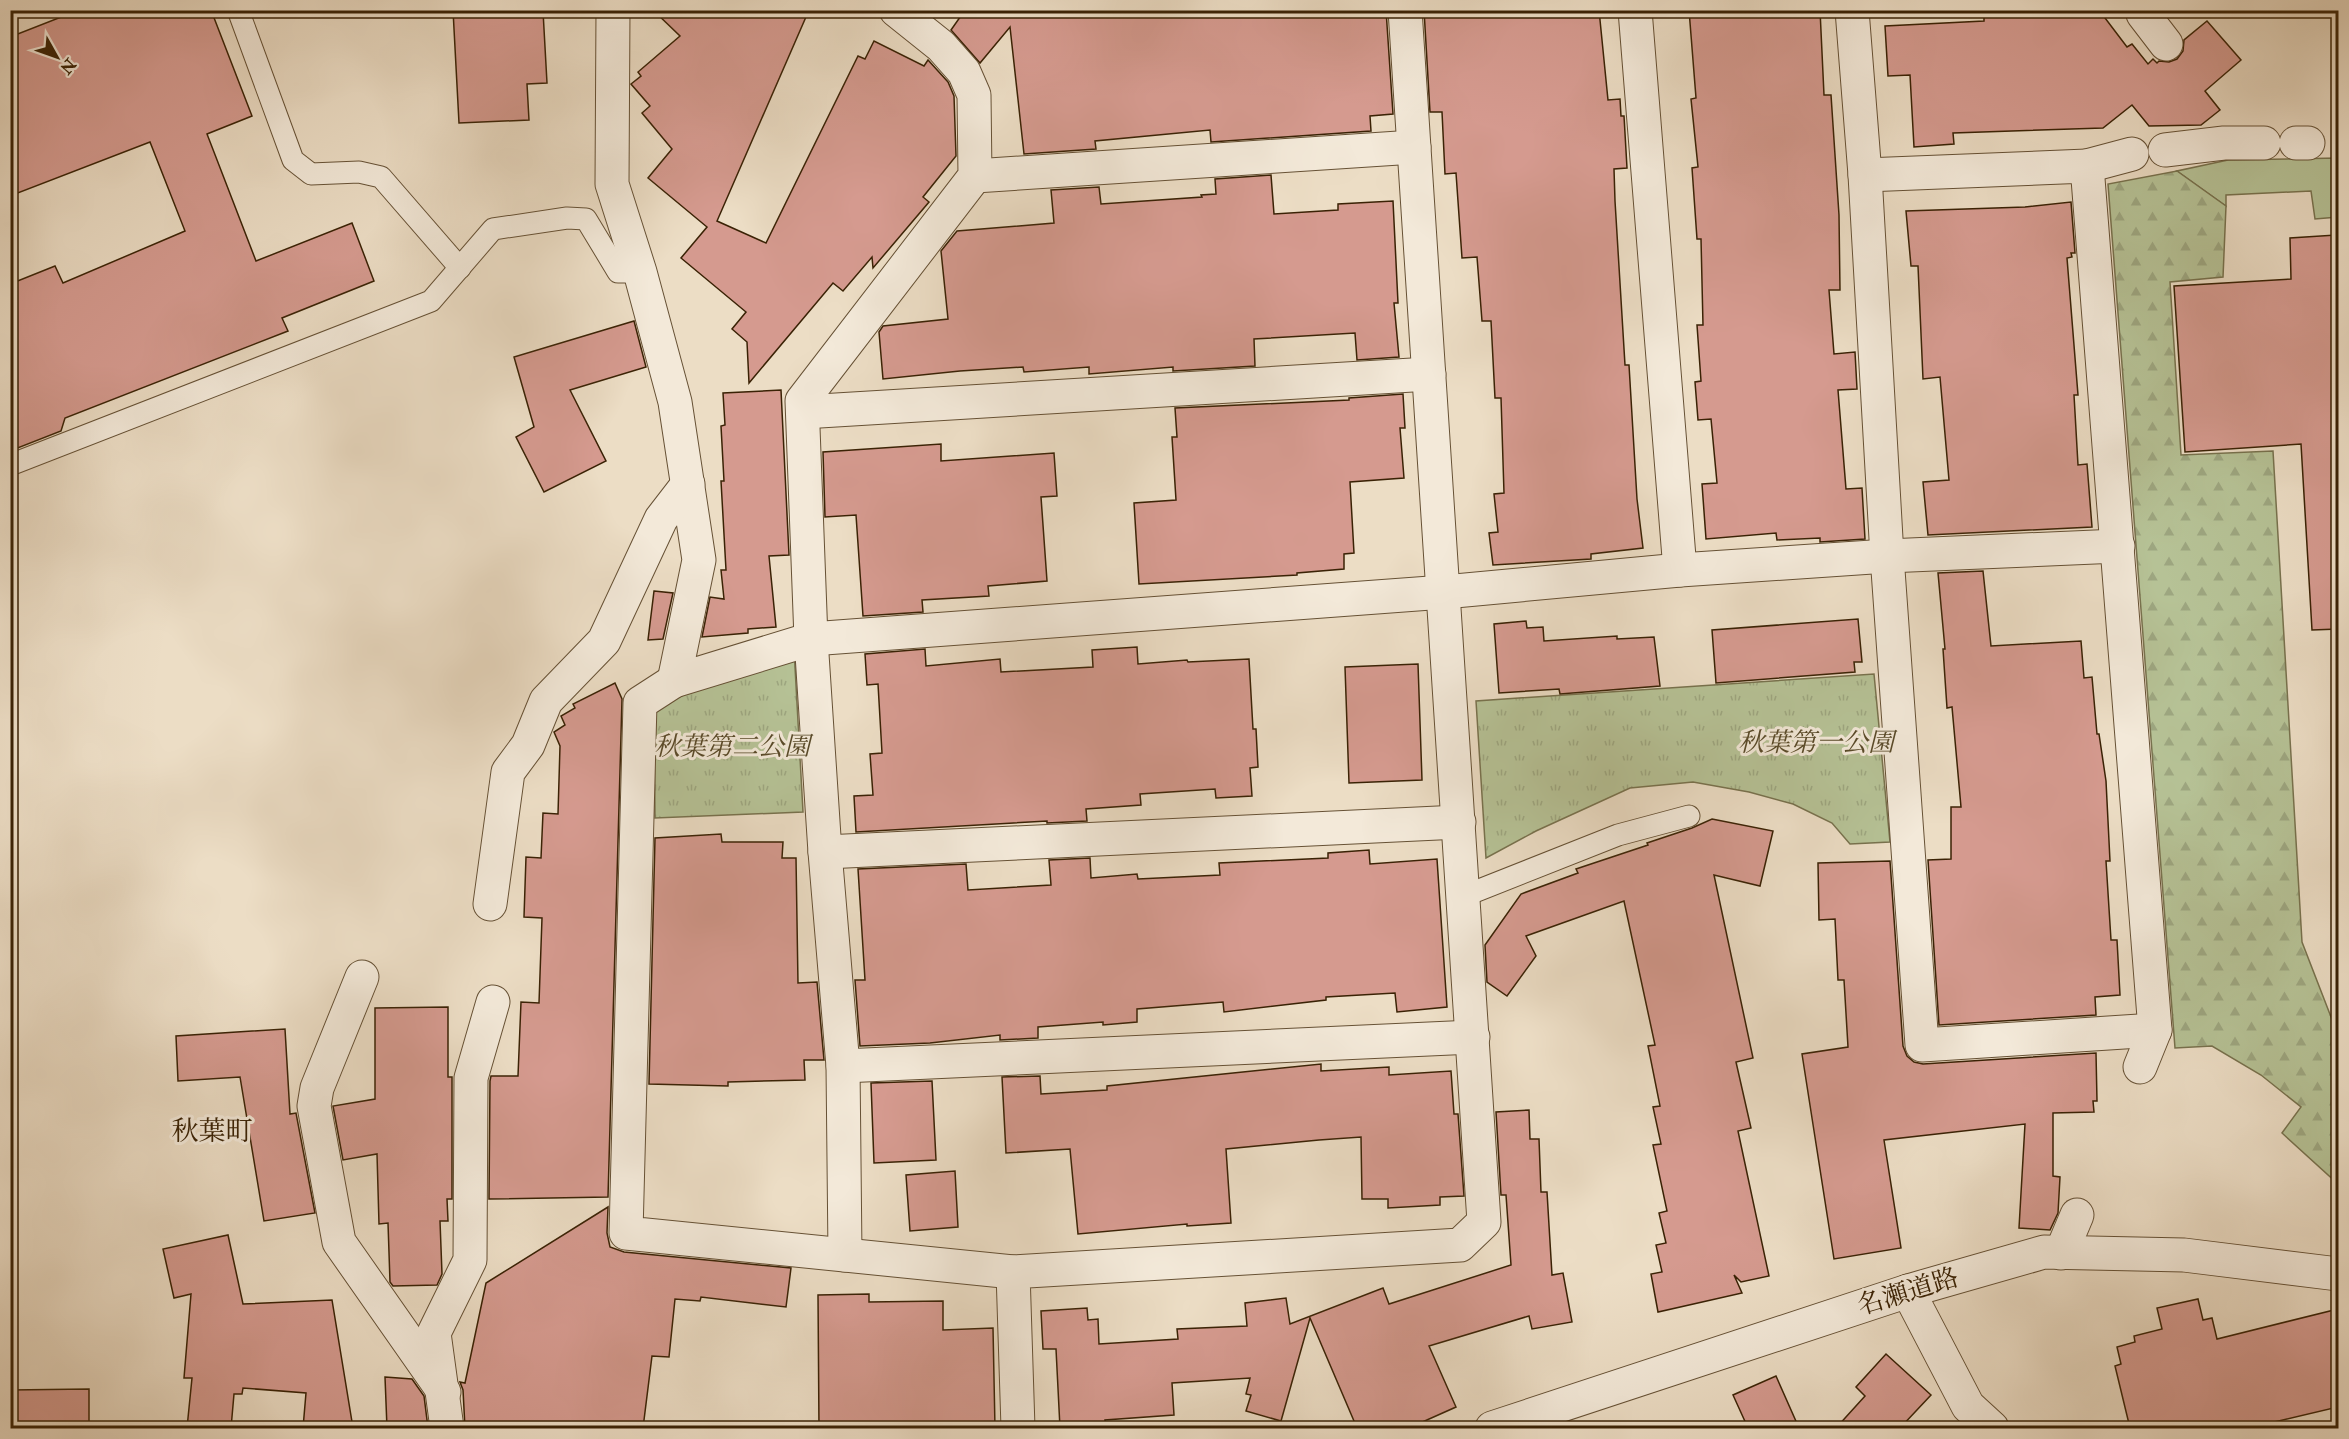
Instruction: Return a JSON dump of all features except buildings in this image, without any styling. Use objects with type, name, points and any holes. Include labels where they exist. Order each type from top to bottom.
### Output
[{"type":"street","points":[[613,10],[612,184],[640,272],[675,402],[699,560],[674,681]]},
{"type":"street","points":[[845,1255],[843,1066],[825,852],[811,639],[802,401],[975,176],[974,95],[964,72],[941,46],[896,10]]},
{"type":"street","points":[[1405,10],[1444,592],[1464,896],[1484,1222],[1460,1245],[1013,1272],[626,1233],[640,703],[674,681],[811,639],[1444,592],[1680,570],[1887,556],[2118,546]]},
{"type":"street","points":[[1635,10],[1680,570]]},
{"type":"street","points":[[1852,10],[1865,175],[1887,556],[1922,1045],[2155,1030]]},
{"type":"street","points":[[2147,10],[2143,14],[2166,44]]},
{"type":"street","points":[[2165,150],[2224,143],[2264,144]]},
{"type":"street","points":[[975,176],[1414,147]]},
{"type":"street","points":[[1865,175],[2086,166],[2132,154]]},
{"type":"street","points":[[2086,166],[2155,1030],[2140,1067]]},
{"type":"street","points":[[803,412],[1429,374]]},
{"type":"street","points":[[490,904],[508,772],[528,745],[546,701],[604,641],[661,519],[688,484]]},
{"type":"street","points":[[825,852],[1459,822]]},
{"type":"street","points":[[362,977],[317,1088],[314,1107],[339,1242],[444,1392]]},
{"type":"street","points":[[447,1428],[444,1392],[434,1333],[470,1260],[471,1078],[493,1002]]},
{"type":"street","points":[[843,1066],[1473,1037]]},
{"type":"street","points":[[2061,1252],[2077,1215]]},
{"type":"street","name":"名瀬道路","points":[[1492,1428],[1908,1291],[2044,1252],[2184,1255],[2338,1274]]},
{"type":"street","points":[[1013,1272],[1018,1428]]},
{"type":"street","points":[[1908,1291],[1968,1406],[1992,1428]]},
{"type":"lane","points":[[238,10],[293,160],[311,174],[359,172],[381,177],[460,268]]},
{"type":"lane","points":[[10,465],[431,302],[493,229],[567,219],[586,219],[618,272],[640,272]]},
{"type":"lane","points":[[1464,896],[1618,835],[1689,816]]},
{"type":"green space","points":[[2338,158],[2338,217],[2315,219],[2311,191],[2226,195],[2226,206],[2177,171],[2228,160]]},
{"type":"green space","points":[[2177,171],[2226,206],[2223,277],[2170,282],[2181,455],[2273,451],[2302,942],[2338,1035],[2338,1184],[2282,1133],[2301,1107],[2261,1075],[2212,1046],[2175,1048],[2108,184]]},
{"type":"green space","name":"秋葉第二公園","points":[[794,649],[803,812],[655,818],[654,709],[685,692]]},
{"type":"green space","name":"秋葉第一公園","points":[[1874,674],[1890,842],[1850,844],[1832,823],[1793,804],[1749,792],[1693,782],[1630,788],[1536,831],[1486,858],[1476,701]]},
{"type":"district","name":"秋葉町","points":[[212,1131]]}]
